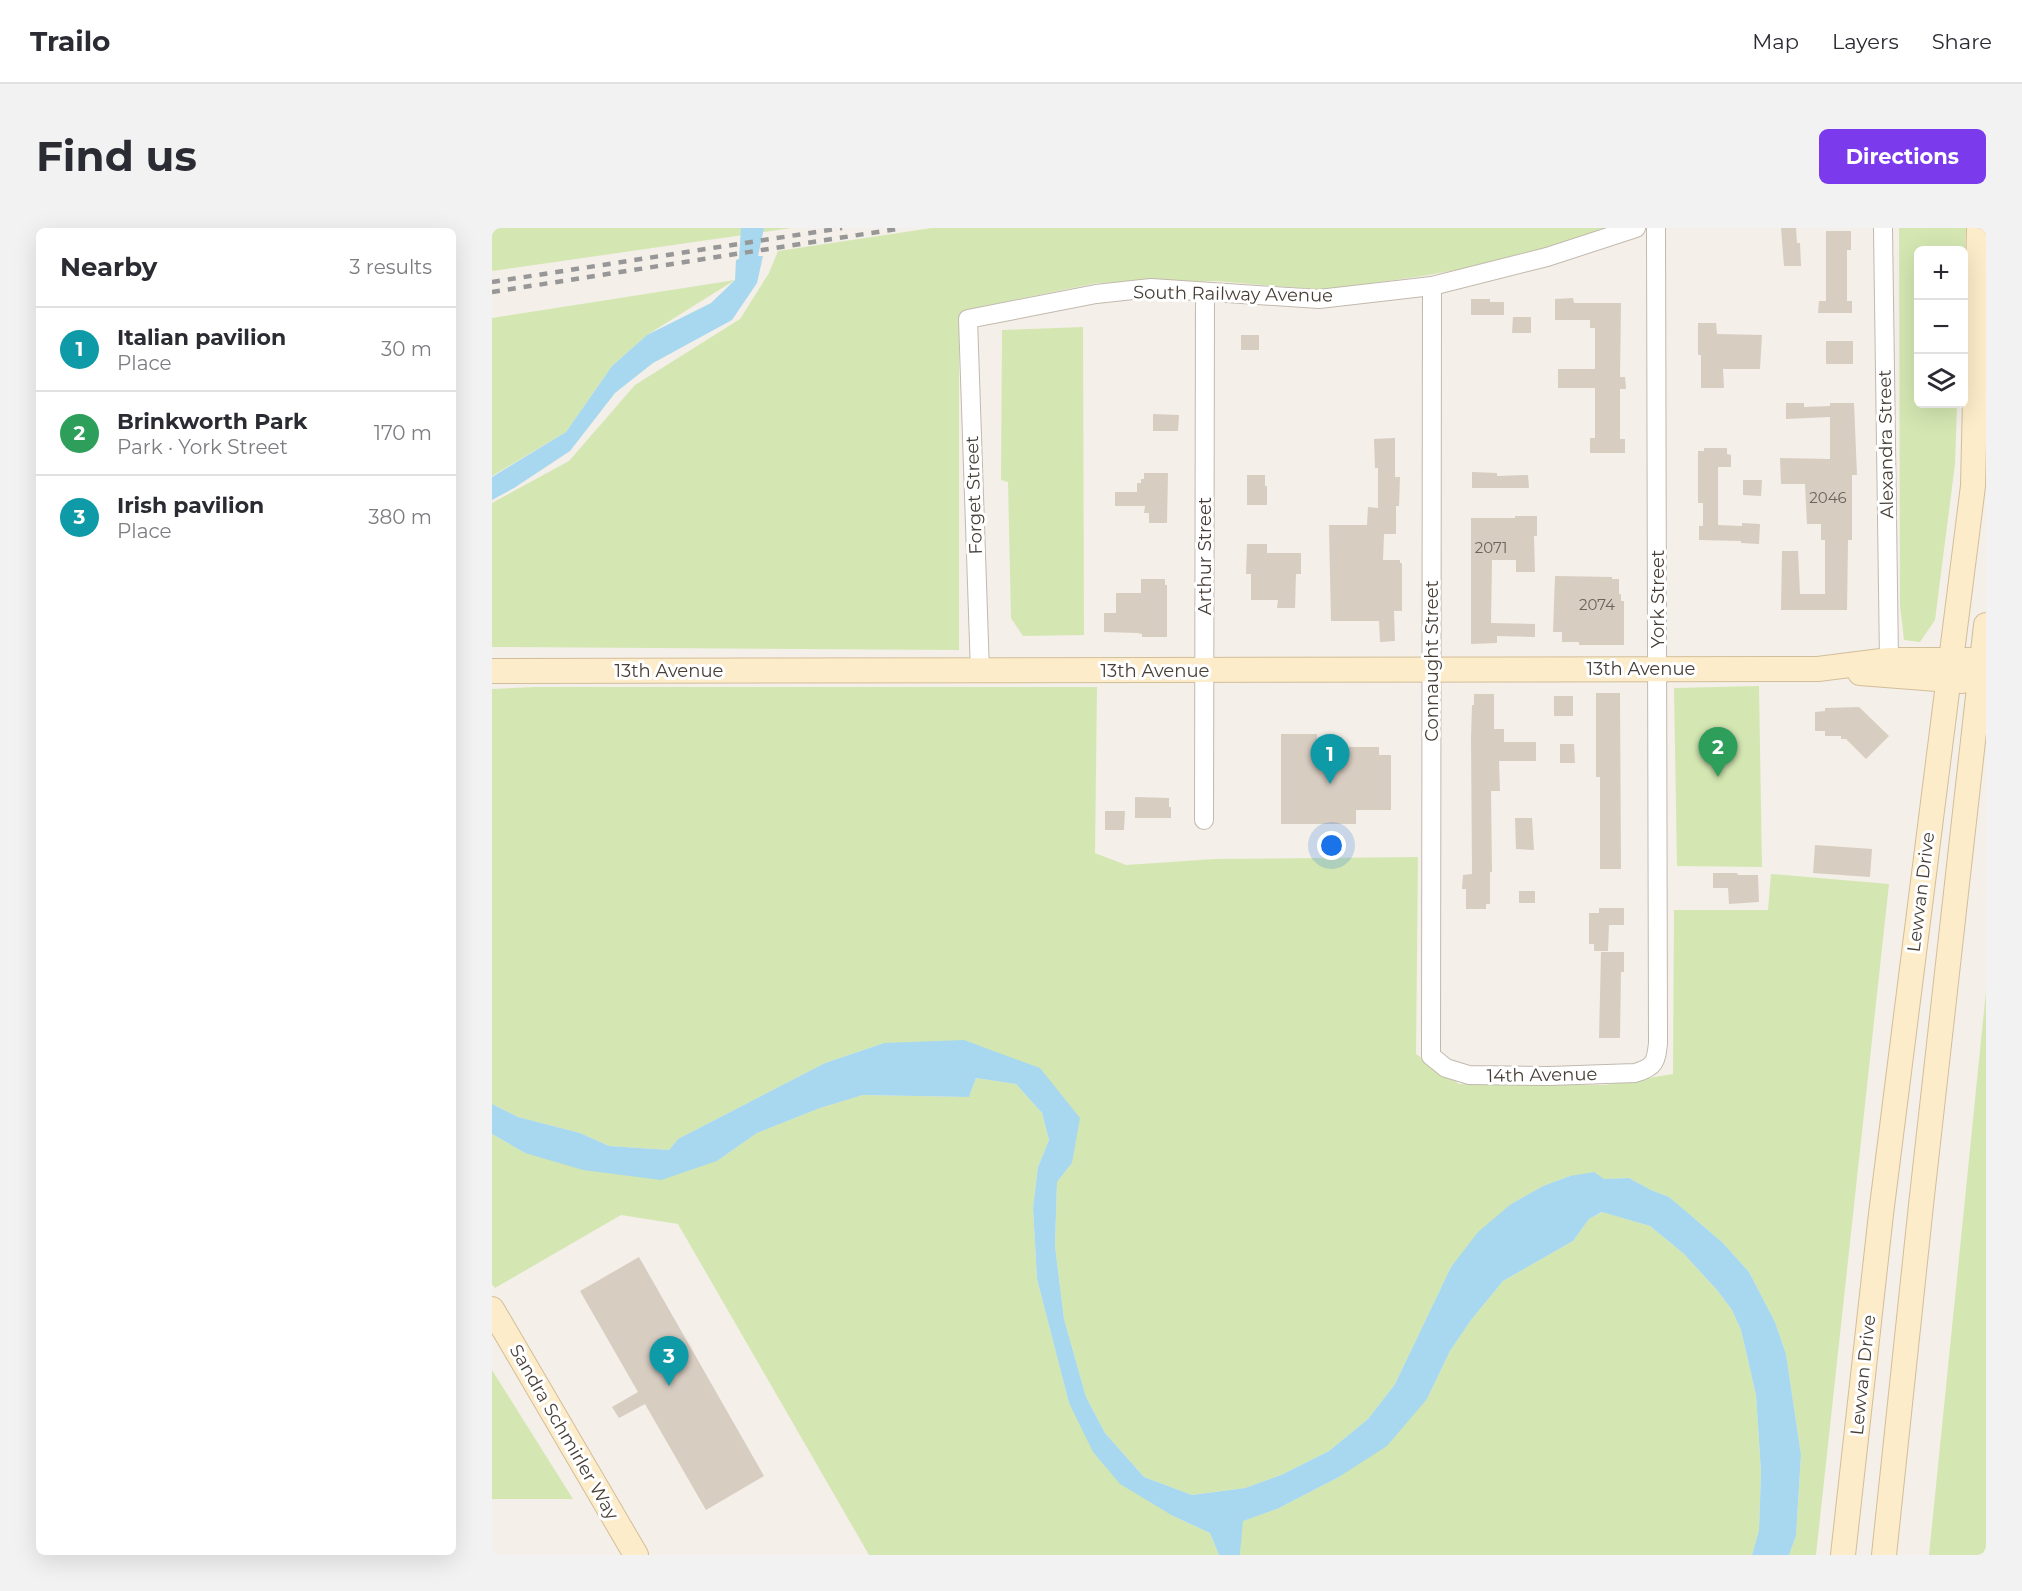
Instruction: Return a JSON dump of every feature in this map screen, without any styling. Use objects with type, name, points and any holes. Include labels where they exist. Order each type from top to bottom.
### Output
[{"type":"main road","name":"Lewvan Drive","points":[[1843,1555],[1881,1214],[1973,486],[1980,230]]},
{"type":"main road","name":"Lewvan Drive","points":[[1884,1555],[1921,1205],[1983,670],[1986,625]]},
{"type":"main road","name":"13th Avenue","points":[[1818,669],[1889,660],[1948,670]]},
{"type":"main road","name":"13th Avenue","points":[[492,671],[1818,669],[1887,677],[1948,670],[1983,670]]},
{"type":"main road","name":"Sandra Schmirler Way","points":[[492,1309],[636,1555]]},
{"type":"street","name":"South Railway Avenue","points":[[968,319],[1096,294],[1151,288],[1319,299],[1432,286],[1547,257],[1635,228]]},
{"type":"street","name":"York Street","points":[[1656,228],[1659,1043]]},
{"type":"street","name":"Alexandra Street","points":[[1883,228],[1889,660]]},
{"type":"street","name":"Connaught Street","points":[[1430,1036],[1432,286]]},
{"type":"street","name":"Arthur Street","points":[[1204,820],[1205,292]]},
{"type":"street","name":"Forget Street","points":[[968,319],[980,672]]},
{"type":"street","name":"14th Avenue","points":[[1430,1036],[1431,1056],[1446,1068],[1469,1075],[1549,1076],[1635,1072],[1648,1069],[1656,1060],[1659,1043]]},
{"type":"green space","points":[[492,228],[792,228],[492,271]]},
{"type":"green space","points":[[932,228],[1624,228],[1553,252],[1423,276],[1324,290],[1216,281],[1097,283],[975,308],[959,317],[959,650],[492,647],[492,503],[569,461],[635,385],[740,319],[769,273],[778,251]]},
{"type":"green space","points":[[1899,228],[1966,228],[1965,246],[1914,246],[1914,408],[1957,408],[1955,464],[1935,620],[1920,642],[1904,640],[1900,605]]},
{"type":"green space","points":[[735,280],[647,335],[612,366],[566,432],[492,476],[492,318]]},
{"type":"green space","points":[[1083,327],[1084,635],[1023,636],[1011,618],[1008,482],[1001,480],[1002,330]]},
{"type":"green space","points":[[1759,686],[1762,867],[1677,866],[1674,688]]},
{"type":"green space","points":[[535,687],[1097,687],[1095,853],[1126,865],[1215,859],[1418,857],[1416,1054],[1459,1084],[1605,1085],[1673,1074],[1674,910],[1768,910],[1771,874],[1889,884],[1816,1555],[1789,1555],[1796,1536],[1801,1455],[1786,1354],[1775,1322],[1749,1272],[1723,1243],[1669,1197],[1629,1178],[1604,1179],[1570,1176],[1543,1186],[1511,1204],[1451,1267],[1395,1384],[1368,1419],[1329,1451],[1281,1475],[1245,1488],[1192,1495],[1144,1477],[1105,1433],[1086,1397],[1064,1319],[1055,1246],[1057,1182],[1072,1163],[1040,1068],[884,1043],[825,1063],[678,1139],[669,1150],[609,1146],[580,1133],[518,1117],[492,1104],[492,689]]},
{"type":"green space","points":[[1986,991],[1986,1555],[1929,1555]]},
{"type":"green space","points":[[976,1078],[1016,1084],[1042,1113],[1049,1140],[1038,1167],[1033,1208],[1037,1279],[1069,1403],[1173,1516],[1210,1533],[1219,1555],[869,1555],[678,1224],[621,1215],[495,1288],[492,1284],[492,1134],[525,1153],[717,1161],[757,1133],[820,1108],[863,1095],[969,1097]]},
{"type":"green space","points":[[1603,1212],[1650,1226],[1684,1254],[1732,1310],[1741,1330],[1756,1395],[1761,1473],[1759,1530],[1752,1555],[1240,1555],[1242,1521],[1277,1509],[1339,1477],[1427,1399],[1450,1351],[1471,1320],[1503,1281],[1573,1241],[1589,1219]]},
{"type":"green space","points":[[492,1370],[573,1499],[492,1499]]},
{"type":"water","points":[[741,228],[764,228],[758,256],[763,256],[757,283],[732,320],[653,363],[615,393],[570,451],[492,500],[492,477],[566,432],[612,366],[647,335],[711,303],[735,280]]},
{"type":"water","points":[[964,1040],[1040,1068],[1080,1118],[1072,1163],[1057,1182],[1055,1246],[1064,1319],[1086,1397],[1105,1433],[1144,1477],[1192,1495],[1245,1488],[1281,1475],[1329,1451],[1368,1419],[1395,1384],[1451,1267],[1478,1232],[1511,1204],[1543,1186],[1570,1176],[1594,1172],[1604,1179],[1629,1178],[1669,1197],[1723,1243],[1749,1272],[1775,1322],[1786,1354],[1801,1455],[1796,1536],[1789,1555],[1752,1555],[1759,1530],[1761,1472],[1756,1395],[1741,1330],[1732,1310],[1717,1290],[1684,1254],[1650,1226],[1602,1212],[1589,1219],[1573,1241],[1503,1281],[1471,1320],[1450,1351],[1427,1399],[1387,1446],[1339,1477],[1277,1509],[1243,1521],[1240,1555],[1219,1555],[1210,1533],[1173,1516],[1120,1484],[1093,1452],[1069,1403],[1037,1279],[1033,1208],[1038,1167],[1049,1140],[1042,1113],[1016,1084],[976,1078],[969,1097],[863,1095],[820,1108],[757,1133],[717,1161],[661,1180],[583,1170],[525,1153],[492,1134],[492,1104],[518,1117],[580,1133],[609,1146],[669,1150],[678,1139],[825,1063],[884,1043]]},
{"type":"building","points":[[1781,228],[1796,228],[1797,243],[1800,243],[1801,266],[1784,266]]},
{"type":"building","points":[[1826,231],[1851,231],[1851,250],[1847,250],[1847,301],[1852,301],[1852,313],[1818,313],[1819,301],[1826,301]]},
{"type":"building","points":[[1573,298],[1574,303],[1621,303],[1620,377],[1625,377],[1626,389],[1620,389],[1620,439],[1625,439],[1625,453],[1590,453],[1590,438],[1595,438],[1595,388],[1558,388],[1558,369],[1595,369],[1595,328],[1590,328],[1590,320],[1555,320],[1555,299]]},
{"type":"building","points":[[1471,299],[1504,302],[1504,315],[1471,315]]},
{"type":"building","points":[[1513,317],[1531,317],[1531,333],[1512,333]]},
{"type":"building","points":[[1698,323],[1716,323],[1717,334],[1762,335],[1760,369],[1723,369],[1724,388],[1701,388]]},
{"type":"building","points":[[1241,335],[1259,335],[1259,350],[1241,350]]},
{"type":"building","points":[[1826,341],[1853,341],[1853,364],[1826,364]]},
{"type":"building","points":[[1786,403],[1804,403],[1804,407],[1830,406],[1830,403],[1854,403],[1857,475],[1852,475],[1852,540],[1848,540],[1847,610],[1781,610],[1782,551],[1798,551],[1800,594],[1825,594],[1825,540],[1821,540],[1821,524],[1807,524],[1805,484],[1781,484],[1780,458],[1830,459],[1830,417],[1786,419]]},
{"type":"building","points":[[1153,414],[1179,415],[1178,431],[1153,431]]},
{"type":"building","points":[[1395,438],[1395,477],[1400,477],[1399,506],[1396,506],[1396,534],[1384,534],[1383,560],[1400,560],[1402,563],[1402,611],[1394,611],[1395,641],[1380,642],[1379,621],[1331,621],[1329,525],[1367,525],[1368,507],[1378,508],[1378,468],[1375,468],[1374,439]]},
{"type":"building","points":[[1704,448],[1727,448],[1727,454],[1731,455],[1731,467],[1718,467],[1718,525],[1760,524],[1759,544],[1699,540],[1699,526],[1703,526],[1703,503],[1698,503],[1698,451],[1704,451]]},
{"type":"building","points":[[1472,472],[1497,473],[1497,476],[1528,475],[1529,488],[1472,488]]},
{"type":"building","points":[[1144,473],[1168,473],[1167,523],[1149,523],[1149,513],[1144,513],[1145,506],[1115,506],[1115,492],[1137,492],[1137,483],[1141,483],[1141,479],[1144,479]]},
{"type":"building","points":[[1247,475],[1265,475],[1267,505],[1247,505]]},
{"type":"building","points":[[1743,480],[1762,480],[1761,496],[1743,495]]},
{"type":"building","points":[[1515,516],[1537,516],[1537,536],[1534,536],[1535,572],[1516,572],[1516,560],[1492,560],[1491,623],[1535,624],[1535,637],[1497,636],[1497,643],[1471,644],[1471,518],[1515,518]]},
{"type":"building","points":[[1247,544],[1267,544],[1267,553],[1301,553],[1301,574],[1296,574],[1295,608],[1277,608],[1278,600],[1251,600],[1251,574],[1246,574]]},
{"type":"building","points":[[1555,576],[1619,579],[1619,594],[1621,594],[1621,601],[1624,601],[1624,645],[1579,645],[1579,642],[1562,642],[1562,632],[1553,632]]},
{"type":"building","points":[[1141,579],[1165,579],[1167,637],[1142,637],[1142,634],[1137,633],[1104,632],[1104,613],[1116,613],[1116,593],[1141,593]]},
{"type":"building","points":[[1596,693],[1620,693],[1621,869],[1600,869],[1600,777],[1596,777]]},
{"type":"building","points":[[1474,694],[1494,694],[1494,729],[1504,729],[1504,742],[1536,742],[1536,761],[1499,761],[1500,791],[1491,791],[1492,872],[1490,872],[1490,904],[1486,904],[1486,909],[1466,909],[1466,889],[1462,889],[1463,875],[1472,874],[1471,738]]},
{"type":"building","points":[[1554,696],[1573,696],[1573,716],[1554,716]]},
{"type":"building","points":[[1859,707],[1889,736],[1866,759],[1846,739],[1841,739],[1841,736],[1825,736],[1825,731],[1815,731],[1815,712],[1825,711],[1825,708]]},
{"type":"building","points":[[1281,734],[1317,734],[1317,747],[1379,747],[1379,755],[1391,755],[1391,810],[1356,810],[1356,824],[1281,824]]},
{"type":"building","points":[[1560,744],[1574,744],[1575,763],[1560,763]]},
{"type":"building","points":[[1135,797],[1169,798],[1171,818],[1135,818]]},
{"type":"building","points":[[1105,811],[1125,811],[1124,830],[1105,830]]},
{"type":"building","points":[[1515,818],[1532,818],[1534,850],[1516,849]]},
{"type":"building","points":[[1815,845],[1872,849],[1870,877],[1813,873]]},
{"type":"building","points":[[1713,873],[1758,875],[1759,902],[1729,904],[1728,888],[1713,888]]},
{"type":"building","points":[[1519,891],[1535,891],[1535,903],[1519,903]]},
{"type":"building","points":[[1599,908],[1624,908],[1624,925],[1609,925],[1608,951],[1594,951],[1594,944],[1589,944],[1589,913],[1599,913]]},
{"type":"building","points":[[1601,952],[1624,952],[1624,972],[1621,972],[1620,1038],[1599,1038]]},
{"type":"building","points":[[639,1257],[764,1476],[706,1510],[645,1404],[619,1418],[612,1407],[638,1392],[580,1291]]},
{"type":"railway","points":[[492,282],[842,228]]},
{"type":"railway","points":[[492,292],[903,228]]},
{"type":"place","name":"Brinkworth Park","points":[[1718,777]]},
{"type":"place","name":"Italian pavilion","points":[[1330,784]]},
{"type":"place","name":"Irish pavilion","points":[[669,1386]]}]
